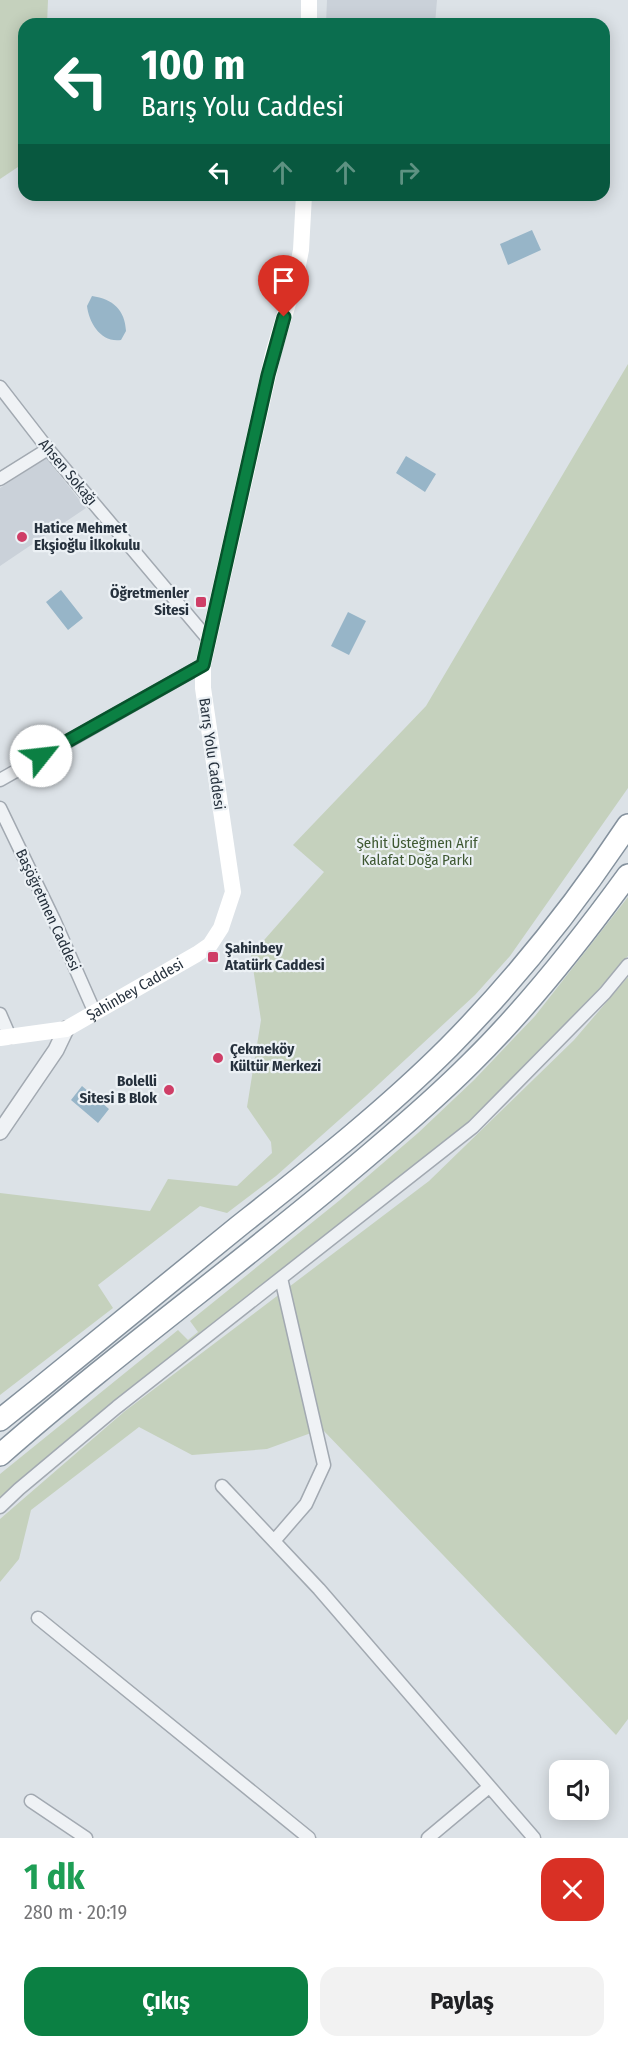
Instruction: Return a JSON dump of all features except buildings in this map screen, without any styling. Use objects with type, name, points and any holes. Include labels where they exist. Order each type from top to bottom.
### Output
[{"type":"highway","points":[[0,1420],[330,1154],[407,1087],[450,1046],[510,981],[599,869],[628,825]]},
{"type":"highway","points":[[0,1455],[338,1181],[471,1064],[508,1025],[565,957],[628,875]]},
{"type":"main road","points":[[309,0],[309,18]]},
{"type":"main road","name":"Barış Yolu Caddesi","points":[[232,892],[203,688],[203,665],[273,354],[295,280],[301,250],[304,201]]},
{"type":"main road","name":"Şahinbey Caddesi","points":[[3,1039],[66,1029],[210,945],[221,928],[232,892]]},
{"type":"street","name":"Ahsen Sokağı","points":[[0,387],[48,449],[208,639]]},
{"type":"street","points":[[0,479],[48,449]]},
{"type":"street","points":[[0,780],[203,665]]},
{"type":"street","name":"Başöğretmen Caddesi","points":[[0,808],[54,920],[95,1014]]},
{"type":"street","points":[[0,1508],[19,1489],[117,1407],[473,1127],[605,993],[628,965]]},
{"type":"street","points":[[0,1014],[3,1039]]},
{"type":"street","points":[[0,1132],[56,1050],[66,1029]]},
{"type":"street","points":[[274,1542],[306,1504],[324,1465],[281,1278]]},
{"type":"street","points":[[222,1486],[319,1589],[534,1838]]},
{"type":"street","points":[[38,1618],[309,1838]]},
{"type":"street","points":[[428,1838],[489,1787]]},
{"type":"street","points":[[31,1801],[86,1838]]},
{"type":"shaded area","points":[[327,0],[437,0],[436,18],[326,18]]},
{"type":"shaded area","name":"Hatice Mehmet Ekşioğlu İlkokulu","points":[[46,458],[86,508],[0,566],[0,488]]},
{"type":"green space","points":[[0,0],[48,0],[47,18],[18,18],[18,167],[0,179]]},
{"type":"green space","name":"Şehit Üsteğmen Arif Kalafat Doğa Parkı","points":[[628,364],[628,788],[510,956],[475,995],[276,1176],[227,1213],[200,1206],[98,1285],[113,1308],[0,1395],[0,1193],[150,1211],[168,1179],[237,1186],[272,1153],[271,1142],[247,1107],[261,1020],[251,955],[324,872],[293,845],[426,706]]},
{"type":"green space","points":[[628,897],[628,956],[470,1122],[0,1500],[0,1474],[178,1330],[188,1340],[198,1332],[190,1321],[340,1200],[418,1133],[474,1080],[535,1016]]},
{"type":"green space","points":[[628,977],[628,1719],[616,1735],[322,1429],[267,1449],[192,1455],[139,1427],[31,1510],[19,1559],[0,1582],[0,1519],[125,1411],[429,1181],[574,1040]]},
{"type":"water","points":[[532,230],[541,250],[508,265],[500,244]]},
{"type":"water","points":[[92,296],[112,303],[120,311],[126,331],[121,340],[102,335],[93,325],[87,306]]},
{"type":"water","points":[[406,456],[436,474],[425,492],[396,473]]},
{"type":"water","points":[[61,590],[83,618],[68,630],[46,602]]},
{"type":"water","points":[[348,612],[366,621],[349,655],[331,646]]},
{"type":"water","points":[[82,1086],[109,1109],[98,1123],[71,1100]]},
{"type":"place","name":"Hatice Mehmet Ekşioğlu İlkokulu","points":[[22,537]]},
{"type":"place","name":"Öğretmenler Sitesi","points":[[201,602]]},
{"type":"place","name":"Şahinbey Atatürk Caddesi","points":[[213,957]]},
{"type":"place","name":"Çekmeköy Kültür Merkezi","points":[[218,1058]]},
{"type":"place","name":"Bolelli Sitesi B Blok","points":[[169,1090]]},
{"type":"route","points":[[41,756],[203,665],[268,375],[284,317]]}]
